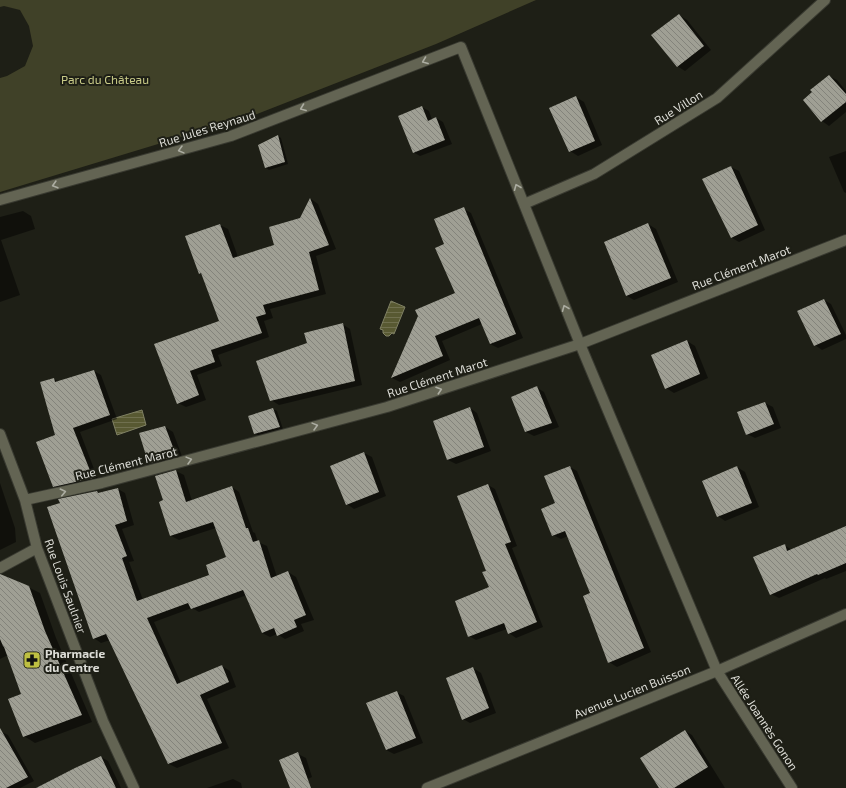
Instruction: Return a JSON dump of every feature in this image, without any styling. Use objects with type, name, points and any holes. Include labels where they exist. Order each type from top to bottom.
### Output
[{"type":"street","name":"Rue Villon","points":[[524,204],[594,174],[717,98],[825,0]]},
{"type":"street","name":"Allée Joannès Gonon","points":[[461,47],[580,344],[717,671],[792,788]]},
{"type":"street","name":"Rue Jules Reynaud","points":[[0,200],[231,136],[461,47]]},
{"type":"street","name":"Rue Clément Marot","points":[[25,500],[102,483],[387,407],[580,344],[846,240]]},
{"type":"street","name":"Rue Louis Saulnier","points":[[0,434],[25,500],[37,548],[103,721],[134,788]]},
{"type":"street","points":[[0,568],[37,548]]},
{"type":"street","name":"Avenue Lucien Buisson","points":[[427,788],[717,671],[846,614]]},
{"type":"green space","name":"Parc du Château","points":[[0,0],[536,0],[436,44],[257,114],[0,192],[0,78],[7,76],[25,66],[33,46],[29,26],[20,10],[4,6],[0,7]]},
{"type":"shaded area","points":[[391,301],[405,307],[394,334],[392,333],[389,336],[386,336],[383,333],[383,330],[380,329]]},
{"type":"shaded area","points":[[142,410],[146,425],[117,435],[112,419]]},
{"type":"building","points":[[679,14],[704,46],[677,67],[651,35]]},
{"type":"building","points":[[829,75],[846,94],[846,102],[821,122],[803,100],[812,92],[810,90]]},
{"type":"building","points":[[576,96],[595,141],[569,152],[549,108]]},
{"type":"building","points":[[422,106],[428,121],[436,117],[445,140],[413,153],[398,116]]},
{"type":"building","points":[[278,135],[285,162],[265,168],[258,145]]},
{"type":"building","points":[[731,166],[758,225],[731,238],[702,179]]},
{"type":"building","points":[[310,198],[329,245],[309,252],[319,290],[263,305],[266,314],[256,317],[262,333],[211,350],[215,362],[190,371],[199,395],[177,404],[154,344],[219,321],[185,236],[220,224],[233,258],[274,245],[269,227],[300,218]]},
{"type":"building","points":[[464,207],[516,334],[490,344],[479,318],[435,336],[443,356],[391,378],[418,316],[415,310],[455,293],[435,248],[444,244],[434,219]]},
{"type":"building","points":[[648,223],[671,278],[626,296],[604,242]]},
{"type":"building","points":[[824,299],[841,334],[814,346],[797,311]]},
{"type":"building","points":[[343,323],[355,381],[270,401],[256,361],[307,343],[304,333]]},
{"type":"building","points":[[687,340],[700,374],[665,389],[651,355]]},
{"type":"building","points":[[94,370],[110,415],[73,428],[93,478],[53,487],[36,442],[55,435],[40,382],[54,378],[55,382]]},
{"type":"building","points":[[537,386],[552,423],[525,432],[511,397]]},
{"type":"building","points":[[765,402],[774,424],[746,435],[737,412]]},
{"type":"building","points":[[470,407],[484,447],[447,460],[433,421]]},
{"type":"building","points":[[273,408],[280,427],[254,434],[248,416]]},
{"type":"building","points":[[165,426],[176,455],[151,463],[148,462],[139,433]]},
{"type":"building","points":[[364,452],[379,492],[346,505],[330,466]]},
{"type":"building","points":[[570,466],[644,648],[608,663],[583,596],[590,593],[565,531],[552,536],[541,509],[555,503],[544,476]]},
{"type":"building","points":[[737,466],[752,503],[717,517],[702,481]]},
{"type":"building","points":[[176,470],[186,502],[232,486],[246,528],[248,528],[253,542],[259,540],[271,578],[288,571],[306,615],[294,620],[297,627],[277,636],[274,628],[262,633],[243,590],[191,609],[188,603],[147,618],[177,684],[222,665],[229,682],[200,695],[222,743],[168,764],[106,634],[93,639],[47,507],[60,503],[58,499],[97,491],[98,493],[118,488],[127,521],[115,525],[127,556],[122,558],[137,601],[209,575],[206,565],[226,557],[213,522],[170,536],[159,502],[163,500],[155,476]]},
{"type":"building","points":[[488,484],[511,542],[505,544],[537,622],[508,634],[504,623],[468,637],[455,601],[489,587],[482,572],[486,571],[457,496]]},
{"type":"building","points":[[846,526],[846,563],[770,595],[753,557],[785,544],[787,551]]},
{"type":"building","points":[[0,574],[29,586],[45,631],[82,715],[23,737],[8,699],[21,694],[0,639]]},
{"type":"building","points":[[473,667],[489,708],[462,720],[446,678]]},
{"type":"building","points":[[397,691],[416,738],[386,750],[366,703]]},
{"type":"building","points":[[0,728],[28,777],[6,788],[0,788]]},
{"type":"building","points":[[685,730],[708,767],[674,788],[659,788],[640,758]]},
{"type":"building","points":[[298,752],[311,788],[290,788],[279,760]]},
{"type":"building","points":[[101,756],[116,788],[36,788],[75,768]]},
{"type":"place","name":"Pharmacie du Centre","points":[[32,660]]}]
